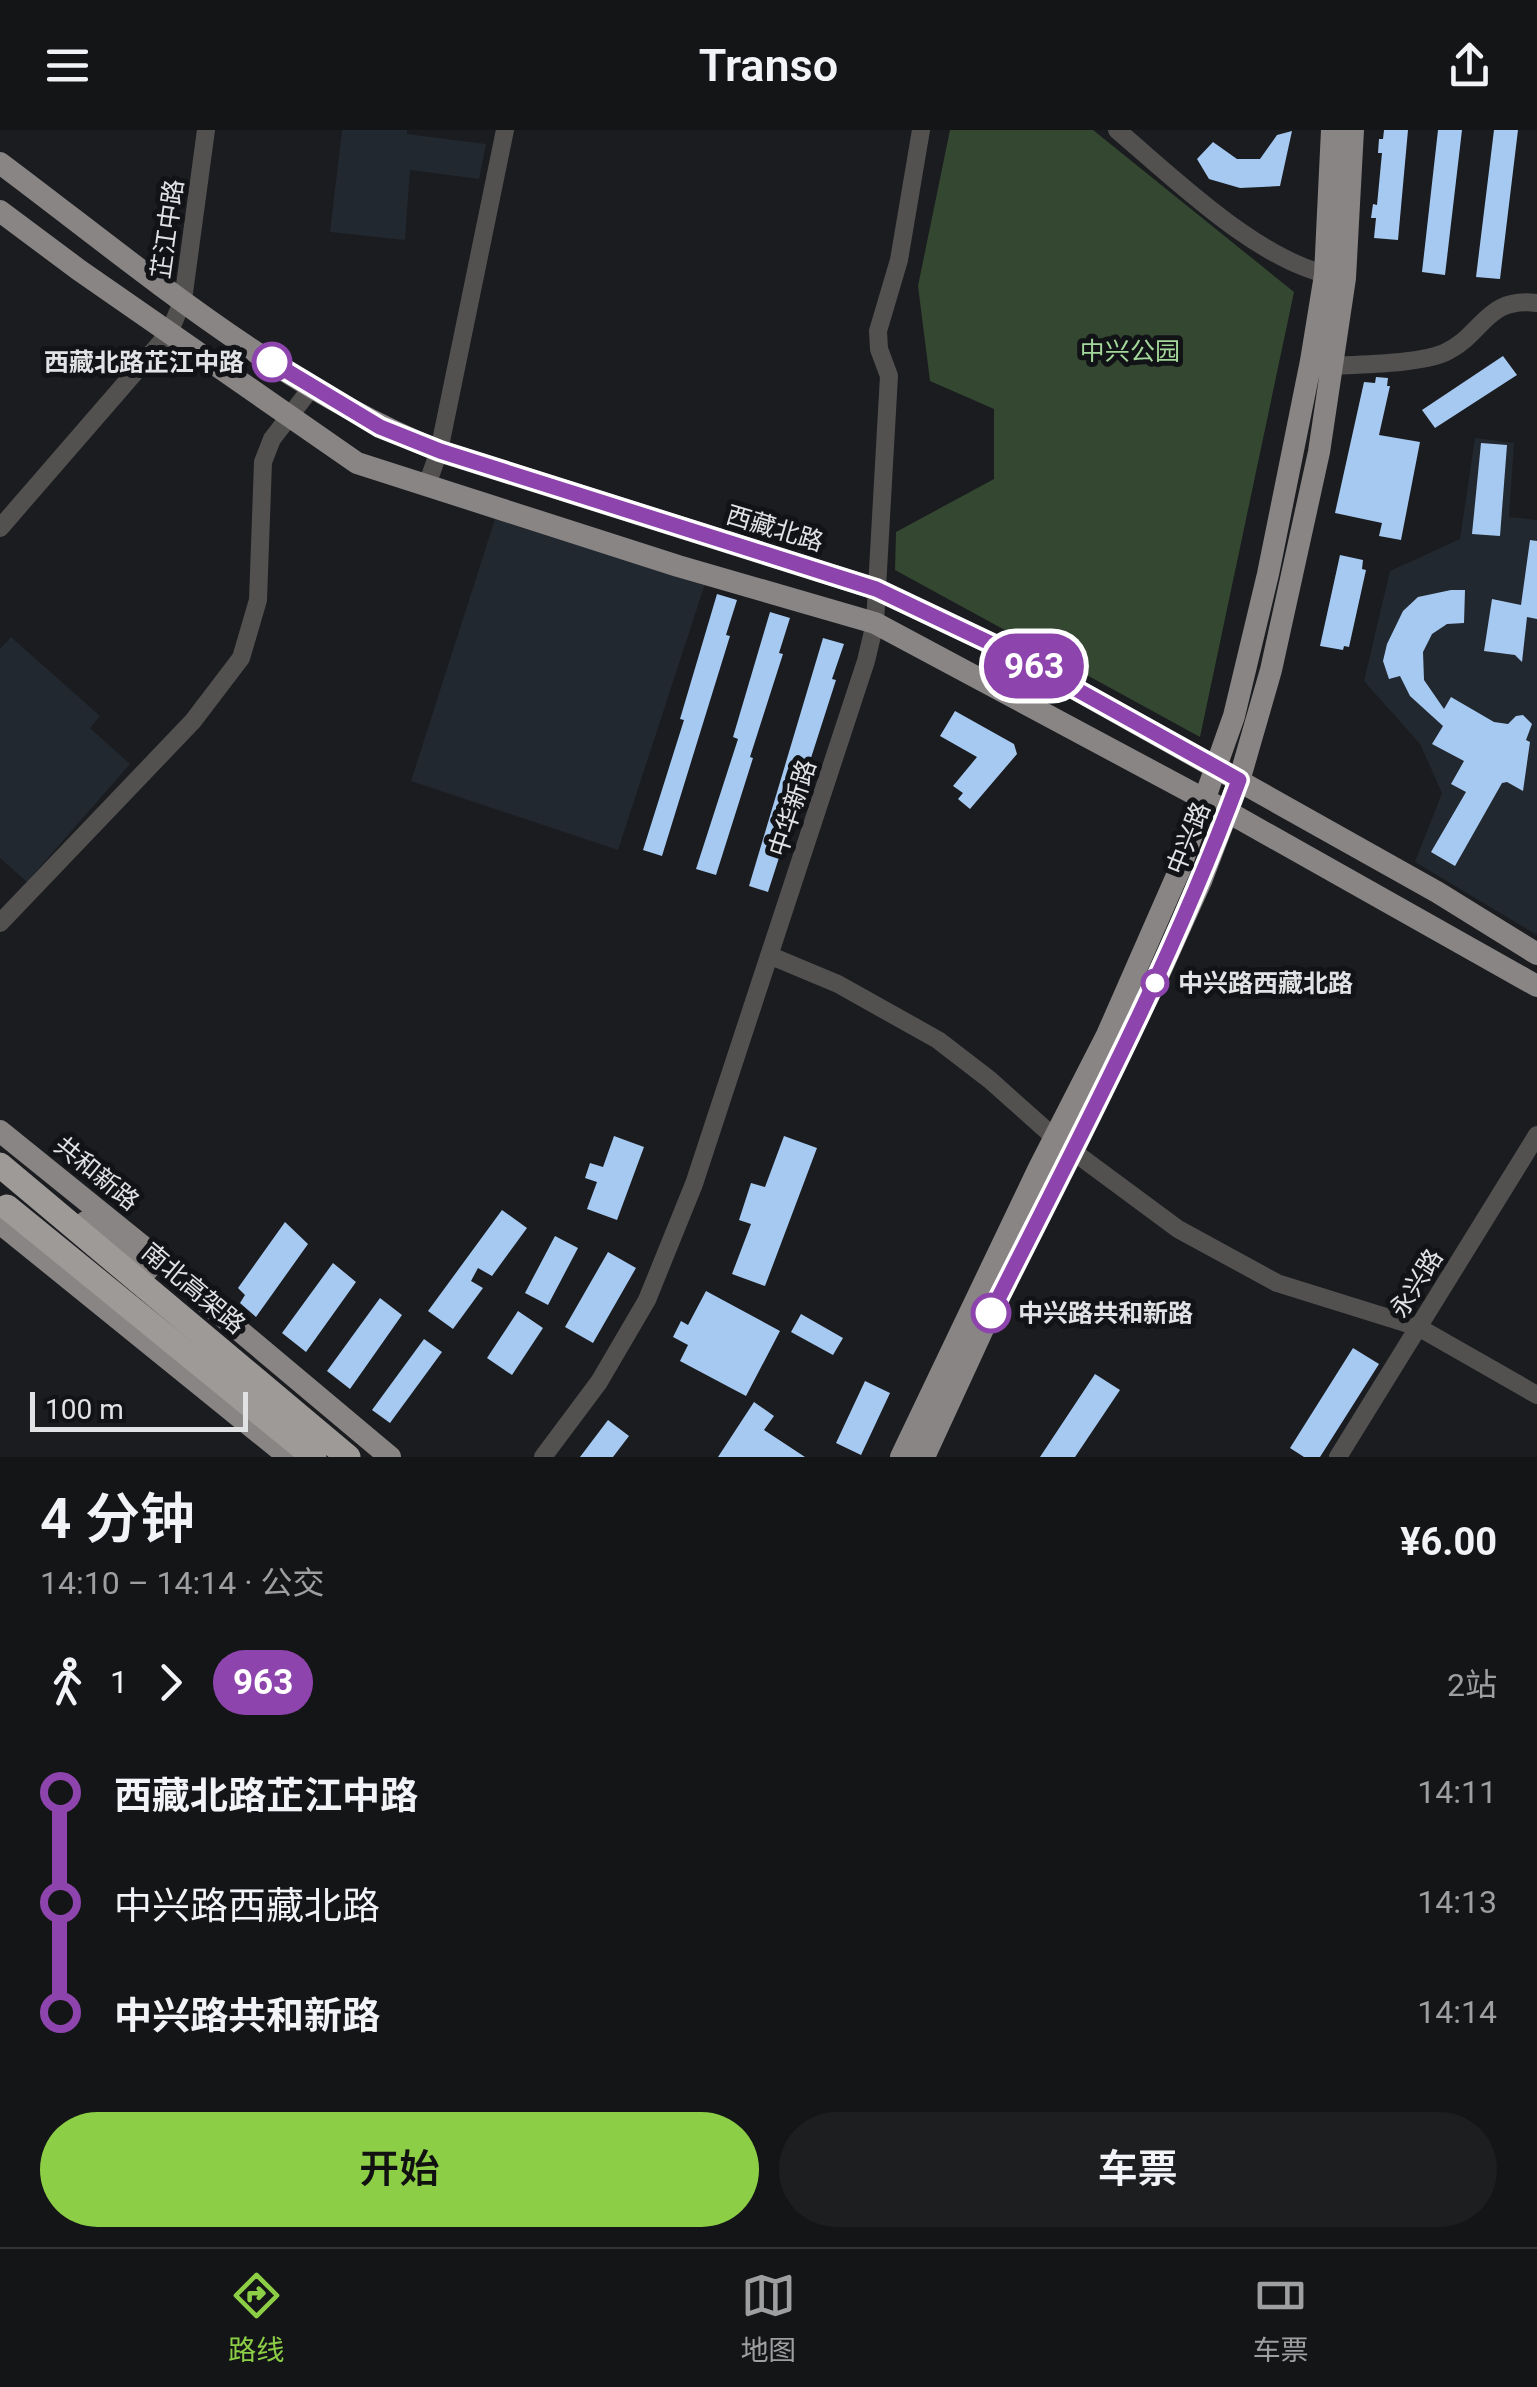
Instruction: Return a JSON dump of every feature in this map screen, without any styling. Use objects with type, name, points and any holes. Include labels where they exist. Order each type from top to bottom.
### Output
[{"type":"highway","name":"南北高架路","points":[[0,1165],[348,1457]]},
{"type":"highway","points":[[0,1200],[314,1457]]},
{"type":"main road","name":"中兴路","points":[[901,1457],[1064,1144],[1154,985],[1239,780],[1271,670],[1333,366],[1332,130]]},
{"type":"main road","name":"中兴路","points":[[924,1457],[1064,1144],[1179,871],[1234,716],[1335,276],[1353,130]]},
{"type":"main road","name":"西藏北路","points":[[0,163],[183,300],[312,388],[380,427],[440,451],[876,589],[1011,653],[1239,780],[1537,954]]},
{"type":"main road","points":[[0,212],[357,462],[678,566],[875,623],[1228,812],[1537,986]]},
{"type":"main road","name":"共和新路","points":[[0,1131],[182,1278],[390,1457]]},
{"type":"main road","name":"共和新路","points":[[0,1153],[103,1236],[175,1288],[203,1300]]},
{"type":"main road","points":[[0,1200],[76,1260],[120,1318]]},
{"type":"main road","points":[[0,1223],[289,1457]]},
{"type":"street","name":"芷江中路","points":[[0,528],[169,332],[183,300],[206,130]]},
{"type":"street","points":[[428,485],[440,451],[505,130]]},
{"type":"street","name":"中华新路","points":[[543,1457],[600,1382],[647,1300],[694,1184],[866,660],[875,623],[889,376],[878,349],[878,331],[899,260],[921,130]]},
{"type":"street","points":[[1117,130],[1200,200],[1258,242],[1285,260],[1335,276]]},
{"type":"street","points":[[1333,366],[1443,354],[1503,305],[1537,302]]},
{"type":"street","points":[[0,922],[193,721],[241,658],[258,600],[263,462],[272,439],[312,388]]},
{"type":"street","points":[[770,956],[838,984],[938,1040],[1064,1144],[1178,1228],[1277,1283],[1418,1328],[1537,1395]]},
{"type":"street","name":"永兴路","points":[[1338,1457],[1537,1135]]},
{"type":"shaded area","points":[[342,130],[407,130],[407,134],[486,144],[479,179],[410,170],[405,240],[330,232]]},
{"type":"shaded area","points":[[1475,438],[1514,443],[1509,517],[1537,520],[1537,935],[1415,862],[1442,793],[1420,744],[1364,681],[1390,571],[1460,539]]},
{"type":"shaded area","points":[[495,519],[705,584],[618,850],[411,781]]},
{"type":"shaded area","points":[[11,637],[100,716],[90,728],[130,764],[27,882],[0,858],[0,649]]},
{"type":"green space","name":"中兴公园","points":[[950,130],[1093,130],[1294,292],[1200,737],[895,570],[896,532],[994,479],[994,409],[930,381],[918,286]]},
{"type":"building","points":[[1384,130],[1408,130],[1398,240],[1374,238],[1376,218],[1371,218],[1373,204],[1377,205],[1382,153],[1378,153],[1379,139],[1383,139]]},
{"type":"building","points":[[1438,130],[1462,130],[1445,275],[1422,272]]},
{"type":"building","points":[[1494,130],[1518,130],[1500,279],[1476,277]]},
{"type":"building","points":[[1292,131],[1280,186],[1240,188],[1209,179],[1197,159],[1213,142],[1237,159],[1260,159],[1277,135]]},
{"type":"building","points":[[1503,356],[1517,375],[1435,428],[1422,410]]},
{"type":"building","points":[[1376,377],[1388,378],[1390,386],[1379,435],[1420,442],[1401,540],[1379,536],[1382,523],[1335,513],[1364,382],[1375,383]]},
{"type":"building","points":[[1481,443],[1507,445],[1500,536],[1472,534]]},
{"type":"building","points":[[1530,540],[1537,541],[1537,619],[1527,617],[1522,662],[1515,655],[1484,651],[1492,599],[1521,605]]},
{"type":"building","points":[[1340,555],[1363,560],[1362,569],[1366,570],[1349,647],[1344,646],[1343,650],[1320,646]]},
{"type":"building","points":[[1465,590],[1464,623],[1447,624],[1432,634],[1423,652],[1424,680],[1444,709],[1451,697],[1494,722],[1508,724],[1523,715],[1532,724],[1526,740],[1530,742],[1523,791],[1502,783],[1455,866],[1431,852],[1466,792],[1451,784],[1464,761],[1432,744],[1443,726],[1410,696],[1400,676],[1389,679],[1383,661],[1403,611],[1418,597]]},
{"type":"building","points":[[717,594],[737,600],[726,635],[730,636],[662,856],[643,850],[684,720],[680,719]]},
{"type":"building","points":[[770,612],[790,618],[779,653],[783,654],[716,875],[696,869],[738,739],[733,737]]},
{"type":"building","points":[[823,638],[844,644],[768,892],[749,886]]},
{"type":"building","points":[[955,711],[1014,744],[1017,754],[970,809],[958,799],[963,793],[953,786],[977,757],[940,736]]},
{"type":"building","points":[[614,1136],[644,1147],[617,1220],[587,1209],[597,1182],[585,1178],[590,1163],[603,1167]]},
{"type":"building","points":[[784,1136],[817,1148],[765,1286],[732,1274],[751,1224],[739,1220],[751,1183],[765,1187]]},
{"type":"building","points":[[502,1210],[527,1228],[492,1276],[478,1268],[471,1281],[483,1288],[453,1329],[428,1311]]},
{"type":"building","points":[[285,1222],[308,1244],[256,1317],[240,1303],[245,1295],[238,1288]]},
{"type":"building","points":[[555,1236],[578,1248],[548,1305],[525,1293]]},
{"type":"building","points":[[608,1252],[636,1268],[593,1343],[565,1327]]},
{"type":"building","points":[[333,1263],[356,1282],[306,1352],[282,1333]]},
{"type":"building","points":[[706,1291],[780,1331],[746,1396],[680,1361],[688,1345],[673,1337],[681,1321],[688,1325]]},
{"type":"building","points":[[380,1298],[402,1315],[350,1389],[327,1371]]},
{"type":"building","points":[[518,1311],[543,1328],[512,1375],[487,1358]]},
{"type":"building","points":[[801,1314],[843,1338],[833,1355],[791,1332]]},
{"type":"building","points":[[424,1339],[442,1352],[390,1423],[372,1410]]},
{"type":"building","points":[[1353,1348],[1379,1364],[1320,1457],[1304,1457],[1290,1448]]},
{"type":"building","points":[[1095,1374],[1120,1390],[1075,1457],[1040,1457]]},
{"type":"building","points":[[865,1381],[890,1393],[861,1455],[836,1443]]},
{"type":"building","points":[[754,1402],[774,1416],[764,1430],[805,1457],[718,1457]]},
{"type":"building","points":[[608,1420],[629,1436],[613,1457],[580,1457]]},
{"type":"bus line","name":"963","points":[[272,362],[380,427],[440,451],[876,589],[1011,653],[1239,780],[1201,880],[1154,985],[991,1313]]},
{"type":"place","name":"西藏北路芷江中路","points":[[272,362]]},
{"type":"place","name":"中兴路西藏北路","points":[[1155,983]]},
{"type":"place","name":"中兴路共和新路","points":[[991,1313]]}]
